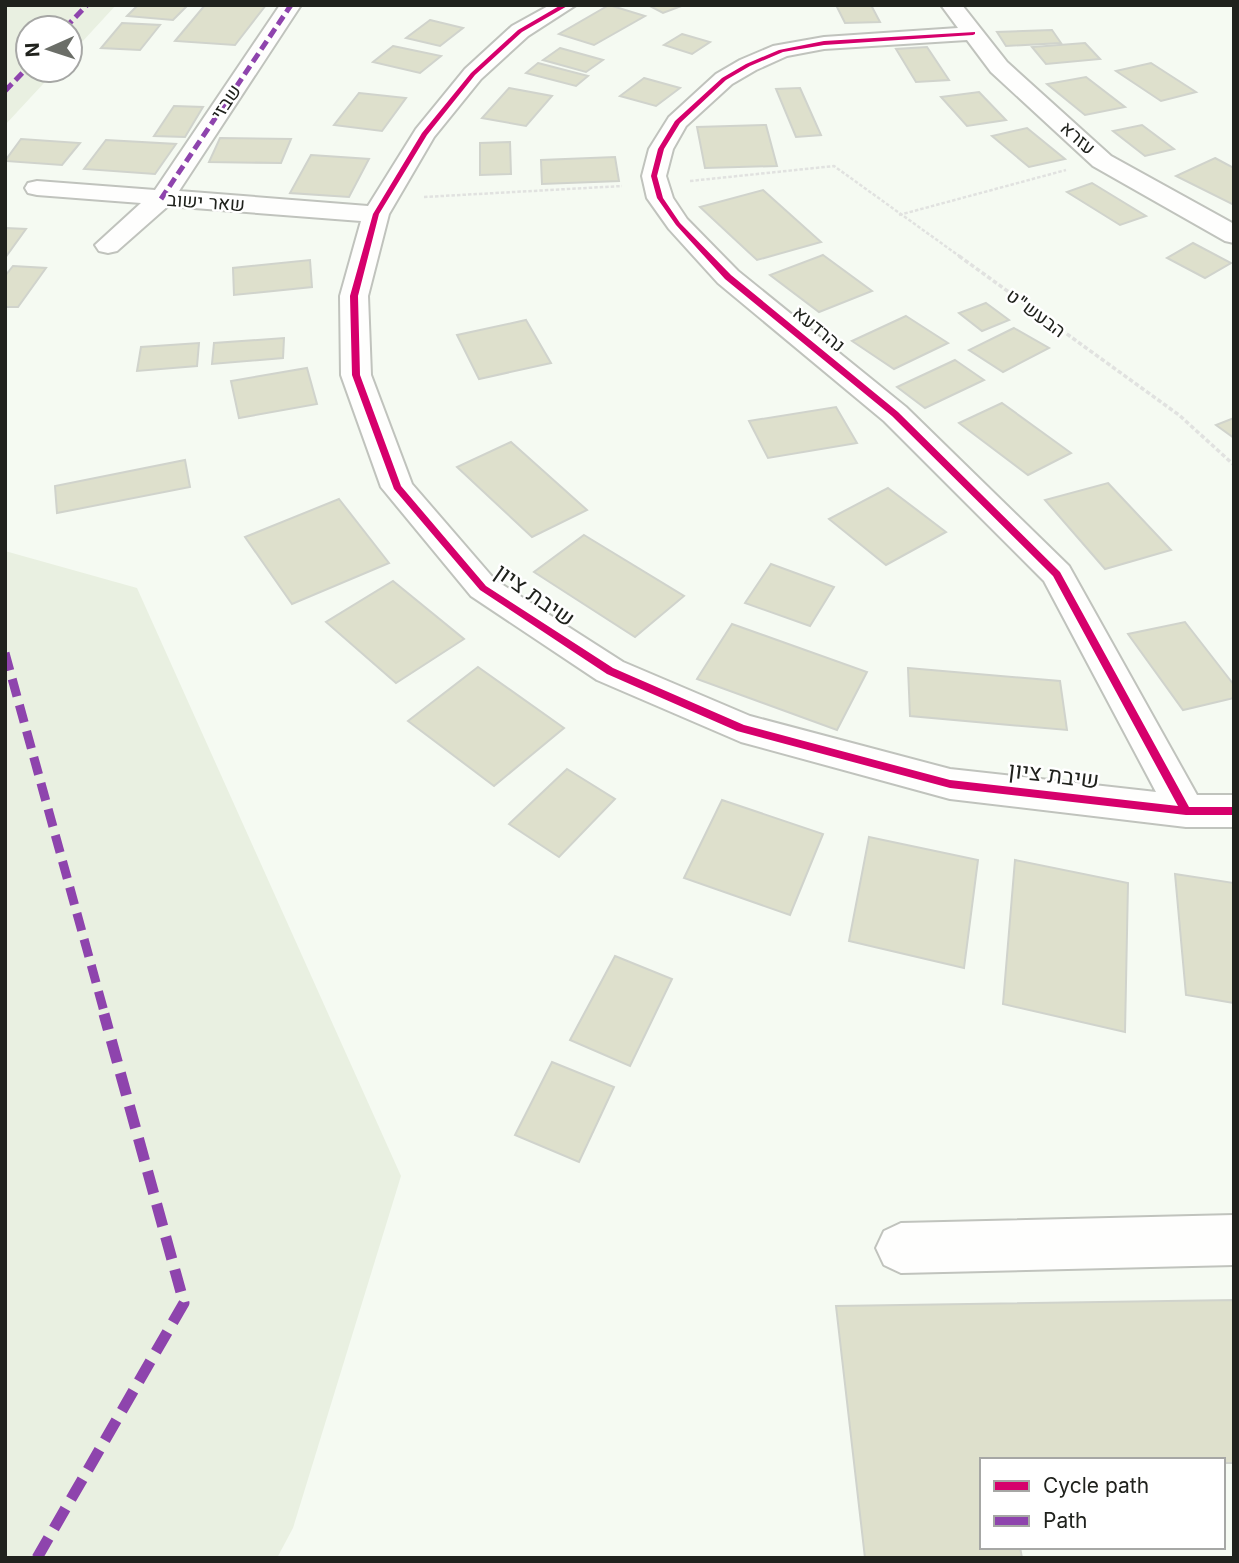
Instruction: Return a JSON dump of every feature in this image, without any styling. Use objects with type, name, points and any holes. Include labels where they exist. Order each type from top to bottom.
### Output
[{"type":"street","name":"שבזי","points":[[108,245],[161,199],[291,5]]},
{"type":"street","name":"שיבת ציון","points":[[566,5],[520,31],[473,74],[424,134],[380,207],[354,296],[356,375],[397,487],[484,588],[610,671],[741,728],[950,784],[1186,811],[1234,811]]},
{"type":"street","name":"עזרא","points":[[951,5],[999,67],[1102,161],[1234,235]]},
{"type":"street","points":[[657,184],[654,176],[661,149],[677,122],[724,79],[748,65],[781,51],[824,43],[973,33]]},
{"type":"street","name":"נהרדעא","points":[[657,184],[660,198],[678,224],[728,277],[895,414],[1057,574],[1186,811]]},
{"type":"street","name":"שאר ישוב","points":[[37,188],[161,199],[380,207]]},
{"type":"street","points":[[901,1248],[1234,1240]]},
{"type":"path","points":[[898,215],[1102,161]]},
{"type":"path","points":[[380,207],[657,184]]},
{"type":"shaded area","points":[[5,5],[116,5],[84,40],[84,14],[14,14],[14,84],[43,84],[5,125]]},
{"type":"shaded area","points":[[5,551],[137,588],[401,1176],[293,1528],[277,1558],[5,1558]]},
{"type":"building","points":[[138,5],[188,5],[173,20],[127,16]]},
{"type":"building","points":[[205,5],[266,5],[235,45],[175,41]]},
{"type":"building","points":[[609,5],[645,16],[594,45],[559,34]]},
{"type":"building","points":[[648,5],[684,5],[663,13]]},
{"type":"building","points":[[836,5],[871,5],[880,22],[845,23]]},
{"type":"building","points":[[430,20],[463,28],[440,46],[406,38]]},
{"type":"building","points":[[122,23],[160,25],[140,50],[101,48]]},
{"type":"building","points":[[1052,30],[1061,43],[1006,46],[997,32]]},
{"type":"building","points":[[682,34],[710,42],[692,54],[664,45]]},
{"type":"building","points":[[1085,43],[1100,59],[1046,64],[1032,47]]},
{"type":"building","points":[[393,46],[441,56],[420,73],[373,62]]},
{"type":"building","points":[[927,47],[949,80],[916,82],[896,49]]},
{"type":"building","points":[[560,48],[603,60],[586,72],[543,60]]},
{"type":"building","points":[[538,63],[588,76],[576,86],[526,73]]},
{"type":"building","points":[[1151,63],[1196,92],[1161,101],[1116,71]]},
{"type":"building","points":[[1086,77],[1125,107],[1085,115],[1047,84]]},
{"type":"building","points":[[644,78],[680,88],[656,106],[620,96]]},
{"type":"building","points":[[509,88],[552,96],[526,126],[482,118]]},
{"type":"building","points":[[800,88],[821,135],[796,137],[776,89]]},
{"type":"building","points":[[979,92],[1006,120],[967,126],[941,97]]},
{"type":"building","points":[[359,93],[406,98],[382,131],[334,125]]},
{"type":"building","points":[[174,106],[203,107],[185,137],[154,136]]},
{"type":"building","points":[[766,125],[777,166],[705,168],[697,127]]},
{"type":"building","points":[[1142,125],[1174,149],[1145,156],[1113,131]]},
{"type":"building","points":[[1027,128],[1065,159],[1029,167],[992,136]]},
{"type":"building","points":[[220,138],[291,139],[281,163],[209,162]]},
{"type":"building","points":[[21,139],[80,143],[62,165],[5,161]]},
{"type":"building","points":[[106,140],[176,144],[155,174],[84,169]]},
{"type":"building","points":[[510,142],[511,174],[480,175],[480,143]]},
{"type":"building","points":[[311,155],[369,159],[349,197],[290,193]]},
{"type":"building","points":[[615,157],[619,181],[542,184],[541,160]]},
{"type":"building","points":[[1215,158],[1234,168],[1234,205],[1176,176]]},
{"type":"building","points":[[1092,183],[1146,216],[1120,225],[1067,192]]},
{"type":"building","points":[[763,190],[821,242],[757,260],[700,207]]},
{"type":"building","points":[[5,228],[26,229],[5,258]]},
{"type":"building","points":[[1193,243],[1231,263],[1205,278],[1167,258]]},
{"type":"building","points":[[823,255],[872,291],[819,312],[770,275]]},
{"type":"building","points":[[310,260],[312,287],[234,295],[233,268]]},
{"type":"building","points":[[13,266],[46,268],[18,307],[5,307],[5,276]]},
{"type":"building","points":[[986,303],[1009,320],[982,331],[959,313]]},
{"type":"building","points":[[906,316],[948,343],[894,369],[852,341]]},
{"type":"building","points":[[526,320],[551,363],[479,379],[457,335]]},
{"type":"building","points":[[1014,328],[1049,348],[1003,372],[969,350]]},
{"type":"building","points":[[284,338],[283,358],[212,364],[214,343]]},
{"type":"building","points":[[199,343],[197,366],[137,371],[141,347]]},
{"type":"building","points":[[955,360],[984,380],[925,408],[897,387]]},
{"type":"building","points":[[307,368],[317,404],[239,418],[231,381]]},
{"type":"building","points":[[1002,403],[1071,453],[1028,475],[959,423]]},
{"type":"building","points":[[836,407],[857,443],[768,458],[749,421]]},
{"type":"building","points":[[1234,418],[1234,438],[1216,425]]},
{"type":"building","points":[[511,442],[587,510],[532,537],[457,467]]},
{"type":"building","points":[[185,460],[190,487],[57,513],[55,486]]},
{"type":"building","points":[[1108,483],[1171,550],[1105,569],[1045,500]]},
{"type":"building","points":[[888,488],[946,532],[886,565],[829,519]]},
{"type":"building","points":[[339,499],[389,563],[292,604],[245,537]]},
{"type":"building","points":[[584,535],[684,596],[635,637],[534,572]]},
{"type":"building","points":[[771,564],[834,587],[810,626],[745,603]]},
{"type":"building","points":[[393,581],[464,639],[396,683],[326,622]]},
{"type":"building","points":[[1185,622],[1234,685],[1234,698],[1183,710],[1128,634]]},
{"type":"building","points":[[732,624],[867,672],[837,730],[697,679]]},
{"type":"building","points":[[478,667],[564,728],[494,786],[408,721]]},
{"type":"building","points":[[908,668],[1060,681],[1067,730],[910,716]]},
{"type":"building","points":[[567,769],[615,799],[559,857],[509,824]]},
{"type":"building","points":[[722,800],[823,834],[790,915],[684,878]]},
{"type":"building","points":[[869,837],[978,860],[964,968],[849,941]]},
{"type":"building","points":[[1015,860],[1128,883],[1125,1032],[1003,1004]]},
{"type":"building","points":[[1175,874],[1234,883],[1234,1003],[1186,995]]},
{"type":"building","points":[[615,956],[672,979],[630,1066],[570,1040]]},
{"type":"building","points":[[552,1062],[614,1087],[579,1162],[515,1135]]},
{"type":"building","points":[[1234,1300],[1234,1463],[1225,1463],[1225,1458],[980,1458],[980,1549],[1020,1549],[1022,1558],[865,1558],[836,1306]]},
{"type":"marked path","points":[[78,14],[87,5]]},
{"type":"marked path","points":[[161,199],[291,5]]},
{"type":"marked path","points":[[5,91],[14,82]]},
{"type":"marked path","points":[[5,653],[184,1303],[37,1558]]},
{"type":"cycle path","points":[[566,5],[520,31],[473,74],[424,134],[376,214],[354,296],[356,375],[397,487],[483,588],[610,671],[741,728],[950,784],[1186,811],[1234,811]]},
{"type":"cycle path","points":[[973,33],[824,43],[781,51],[748,65],[724,79],[677,122],[661,149],[654,176],[660,198],[678,224],[728,277],[895,414],[1057,574],[1186,811]]}]
